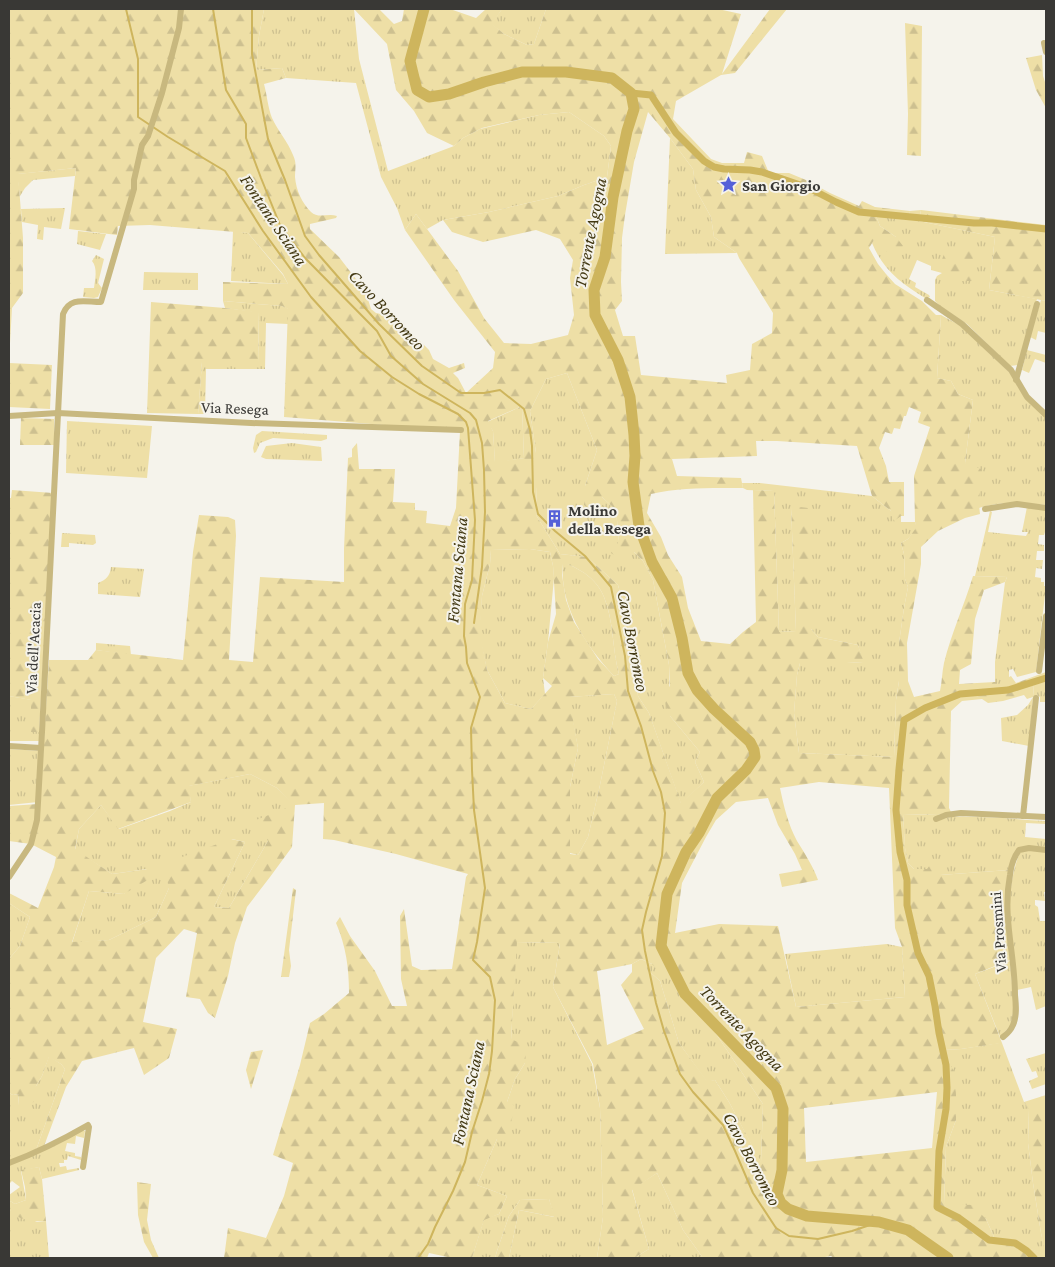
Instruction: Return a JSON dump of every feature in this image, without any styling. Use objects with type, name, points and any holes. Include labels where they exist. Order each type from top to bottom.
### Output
[{"type":"street","name":"Via dell'Acacia","points":[[9,877],[31,844],[37,820],[63,314],[69,304],[75,302],[101,302],[134,189],[134,180],[142,145],[148,136],[162,94],[179,28],[181,9]]},
{"type":"street","points":[[1044,43],[1046,52]]},
{"type":"street","points":[[927,300],[962,324],[1011,370],[1027,397],[1046,415]]},
{"type":"street","points":[[1016,380],[1037,304]]},
{"type":"street","name":"Via Resega","points":[[9,416],[58,413],[461,430]]},
{"type":"street","points":[[985,508],[1017,504],[1046,508]]},
{"type":"street","points":[[1038,671],[1046,616]]},
{"type":"street","points":[[1023,816],[1036,698]]},
{"type":"street","points":[[9,746],[41,748]]},
{"type":"street","points":[[936,819],[960,813],[1046,817]]},
{"type":"street","name":"Via Prosmini","points":[[1003,1037],[1012,1028],[1015,1020],[1015,985],[1009,936],[1007,895],[1012,863],[1018,850],[1030,848],[1046,850]]},
{"type":"street","points":[[9,1163],[60,1141],[88,1125],[83,1167]]},
{"type":"green space","points":[[9,9],[264,9],[256,70],[282,68],[286,78],[264,84],[274,123],[294,158],[297,187],[305,205],[314,214],[337,216],[336,218],[310,224],[310,229],[339,257],[359,283],[366,293],[371,309],[376,313],[391,316],[429,350],[433,359],[449,368],[464,363],[465,368],[453,373],[466,393],[493,368],[495,352],[454,300],[405,230],[416,214],[458,271],[484,318],[504,343],[531,344],[568,335],[574,315],[570,278],[573,260],[560,239],[536,230],[483,242],[452,232],[443,220],[489,212],[558,196],[607,177],[611,146],[604,136],[569,112],[539,115],[482,128],[463,138],[454,146],[427,133],[414,111],[396,90],[387,44],[354,9],[379,9],[394,24],[402,21],[404,9],[450,9],[476,18],[486,9],[502,9],[492,24],[504,34],[527,45],[534,44],[546,9],[718,9],[741,14],[722,74],[770,9],[787,9],[735,73],[721,75],[676,101],[673,119],[711,159],[722,163],[744,163],[747,152],[762,156],[769,173],[789,173],[859,206],[862,201],[875,207],[910,211],[909,220],[876,216],[880,226],[896,237],[903,246],[897,253],[885,251],[874,240],[869,248],[878,264],[895,284],[922,301],[936,315],[941,315],[937,378],[951,381],[958,394],[973,400],[965,463],[981,469],[980,514],[965,518],[938,531],[921,547],[921,564],[907,643],[908,681],[914,697],[940,691],[947,652],[973,576],[1007,577],[1005,582],[984,590],[975,619],[971,664],[960,670],[959,684],[997,682],[997,684],[1009,684],[1009,677],[1011,676],[1016,683],[1046,672],[1046,680],[1034,684],[1033,697],[1027,699],[1024,695],[988,703],[982,699],[962,701],[951,711],[949,808],[951,812],[938,815],[903,814],[905,847],[908,863],[914,869],[927,869],[930,865],[939,864],[940,875],[1009,870],[1010,960],[975,974],[1002,1043],[944,1050],[954,1072],[956,1120],[946,1147],[944,1204],[972,1205],[986,1219],[994,1237],[1018,1239],[1020,1245],[1045,1254],[1028,1143],[1029,1111],[1024,1102],[1046,1095],[1046,1258],[834,1258],[831,1256],[819,1258],[703,1258],[683,1230],[657,1173],[632,1190],[649,1249],[634,1258],[597,1258],[603,1217],[600,1108],[593,1064],[553,987],[560,943],[517,942],[511,1039],[527,1046],[525,1063],[515,1079],[507,1102],[515,1106],[508,1136],[497,1139],[477,1185],[507,1196],[499,1214],[484,1220],[472,1258],[452,1258],[429,1253],[427,1258],[224,1258],[228,1228],[266,1238],[284,1196],[293,1163],[273,1155],[300,1065],[310,1023],[349,993],[346,957],[336,923],[340,917],[350,936],[375,971],[392,1006],[407,1006],[401,979],[400,916],[404,909],[412,966],[421,970],[452,969],[468,874],[396,854],[323,839],[324,803],[295,805],[292,847],[247,907],[235,943],[228,976],[215,1018],[208,1013],[200,999],[186,997],[197,933],[184,929],[156,958],[143,1022],[177,1029],[169,1058],[144,1075],[134,1048],[82,1061],[66,1087],[44,1146],[36,1150],[65,1069],[61,1064],[49,1057],[36,1086],[34,1102],[18,1105],[19,1094],[13,1095],[9,1093],[9,959],[20,946],[30,917],[9,903],[9,893],[38,908],[56,857],[31,844],[9,841],[9,806],[38,804],[39,820],[49,660],[88,660],[96,650],[183,660],[193,552],[199,515],[228,517],[235,520],[236,536],[229,660],[253,662],[260,577],[344,582],[348,458],[352,457],[352,449],[357,443],[359,469],[395,469],[393,502],[415,503],[415,510],[427,511],[426,523],[450,526],[456,508],[460,431],[284,417],[288,309],[282,306],[223,301],[223,282],[288,284],[283,274],[248,233],[150,225],[118,226],[117,235],[69,229],[76,168],[18,174],[23,238],[23,293],[12,308],[9,361]],"holes":[[[648,112],[693,169],[696,190],[711,217],[714,237],[737,253],[773,313],[772,333],[752,344],[750,370],[726,375],[727,383],[641,375],[635,336],[623,336],[615,310],[622,301],[622,238],[634,162]],[[567,373],[597,450],[585,486],[584,505],[590,510],[602,497],[616,510],[619,541],[611,553],[625,562],[634,552],[643,561],[653,580],[669,665],[670,686],[662,694],[670,716],[700,752],[695,762],[704,782],[681,803],[649,713],[638,696],[630,631],[618,585],[587,557],[560,554],[536,515],[536,453],[530,411],[546,379]],[[522,406],[524,458],[495,462],[493,431],[488,421]],[[909,407],[921,412],[919,423],[930,427],[914,476],[916,528],[908,539],[901,543],[904,554],[905,579],[908,587],[899,643],[899,681],[896,700],[894,757],[799,753],[794,713],[797,675],[800,663],[864,662],[858,645],[818,637],[811,629],[811,556],[808,508],[791,506],[796,631],[779,632],[774,491],[753,490],[756,622],[730,644],[701,641],[688,608],[682,577],[668,555],[661,537],[647,513],[651,494],[685,489],[743,488],[741,478],[677,476],[672,459],[757,456],[756,441],[857,446],[872,496],[891,511],[894,521],[904,516],[904,482],[889,482],[886,466],[879,448],[885,432],[892,434],[894,428],[900,429]],[[530,549],[550,552],[553,566],[556,614],[548,642],[543,678],[552,686],[531,709],[505,703],[487,670],[480,633],[482,596],[490,564],[491,550]],[[563,564],[572,566],[584,573],[600,589],[610,616],[619,674],[614,676],[598,659],[574,622],[566,600],[562,575]],[[614,694],[617,701],[600,785],[588,837],[578,855],[570,854],[570,787],[578,748],[569,697]],[[250,774],[277,788],[294,805],[256,820],[268,841],[229,908],[214,907],[245,842],[231,839],[163,864],[169,888],[156,917],[109,940],[72,942],[89,891],[124,894],[151,878],[148,869],[112,874],[75,849],[79,829],[101,805],[118,829],[191,802],[189,786]],[[819,782],[889,788],[895,928],[902,947],[905,997],[796,1007],[778,926],[719,924],[675,933],[682,883],[716,820],[736,802],[768,798],[778,825],[802,870],[779,874],[782,887],[818,880],[794,835],[780,788]],[[641,959],[652,964],[661,973],[673,961],[690,995],[763,1104],[761,1162],[715,1080],[707,1081],[679,1043],[660,981],[650,972],[632,972],[621,985],[644,1029],[607,1045],[597,971],[632,964]],[[937,1092],[932,1148],[806,1162],[804,1108]]]},
{"type":"green space","points":[[264,9],[354,9],[359,59],[388,171],[454,146],[463,138],[480,129],[539,115],[569,112],[604,136],[611,146],[607,177],[558,196],[489,212],[443,220],[427,229],[416,214],[405,230],[397,208],[381,177],[356,83],[286,78],[282,68],[256,70]]},
{"type":"green space","points":[[502,9],[546,9],[534,44],[527,45],[504,34],[491,24]]},
{"type":"green space","points":[[905,23],[922,26],[921,156],[907,155],[908,114]]},
{"type":"green space","points":[[1042,55],[1043,76],[1046,85],[1046,108],[1036,90],[1026,58]]},
{"type":"green space","points":[[670,138],[693,169],[696,190],[711,217],[714,237],[737,253],[665,254]]},
{"type":"green space","points":[[76,168],[75,176],[33,180],[20,196],[17,174]]},
{"type":"green space","points":[[65,208],[61,229],[44,227],[43,240],[37,239],[38,225],[22,222],[21,209]]},
{"type":"green space","points":[[921,210],[919,221],[995,237],[989,290],[1037,299],[1018,365],[1010,366],[967,324],[935,301],[935,280],[942,273],[940,266],[931,266],[917,260],[909,279],[916,283],[915,287],[930,297],[925,298],[894,275],[876,252],[872,243],[874,239],[896,237],[880,226],[876,216],[909,220],[910,211]]},
{"type":"green space","points":[[921,210],[1046,225],[1046,301],[989,290],[995,237],[919,221]]},
{"type":"green space","points":[[78,231],[106,234],[100,250],[77,244]]},
{"type":"green space","points":[[233,231],[248,233],[283,275],[288,284],[231,281]]},
{"type":"green space","points":[[972,250],[976,281],[947,281],[942,273],[931,270],[931,266],[940,265],[944,254]]},
{"type":"green space","points":[[96,255],[104,259],[98,283],[102,288],[98,297],[83,297],[84,288],[94,288],[96,271],[92,261]]},
{"type":"green space","points":[[144,272],[198,273],[198,290],[143,290]]},
{"type":"green space","points":[[1041,300],[1046,301],[1046,333],[1038,331],[1036,340],[1030,337]]},
{"type":"green space","points":[[223,301],[282,306],[289,309],[288,324],[266,323],[265,369],[206,369],[205,414],[198,414],[202,362],[258,362],[259,313],[225,308]]},
{"type":"green space","points":[[151,302],[259,312],[258,362],[202,362],[198,414],[147,413]]},
{"type":"green space","points":[[941,315],[961,326],[1008,371],[1046,417],[1046,505],[1004,503],[979,508],[965,463],[973,400],[958,394],[951,381],[937,378]]},
{"type":"green space","points":[[1027,350],[1046,355],[1046,363],[1035,359],[1029,373],[1022,370]]},
{"type":"green space","points":[[9,363],[52,365],[50,409],[9,407]]},
{"type":"green space","points":[[567,373],[597,450],[585,486],[602,497],[616,510],[619,541],[643,561],[653,580],[669,665],[670,716],[700,752],[695,762],[704,782],[681,804],[649,713],[638,696],[630,631],[618,585],[587,557],[560,554],[536,515],[536,453],[530,411],[546,379]]},
{"type":"green space","points":[[522,406],[524,458],[495,463],[493,431],[487,422]]},
{"type":"green space","points":[[21,418],[54,419],[54,445],[20,445]]},
{"type":"green space","points":[[67,421],[152,426],[147,478],[66,473]]},
{"type":"green space","points":[[262,431],[327,435],[327,439],[321,441],[273,438],[260,443],[254,453],[253,448],[256,435]]},
{"type":"green space","points":[[292,443],[321,447],[322,461],[266,459],[261,457],[266,446]]},
{"type":"green space","points":[[742,483],[760,483],[872,496],[891,511],[901,516],[901,522],[915,522],[917,528],[908,539],[901,543],[904,554],[905,579],[908,587],[899,643],[899,681],[896,700],[894,757],[799,753],[794,713],[797,675],[800,663],[863,662],[858,645],[818,637],[811,629],[791,506],[796,631],[779,632],[774,491],[747,490],[743,488]]},
{"type":"green space","points":[[12,490],[53,493],[39,732],[31,732],[31,700],[9,696],[9,498],[11,498]]},
{"type":"green space","points":[[1027,507],[1046,510],[1046,532],[1044,535],[1039,535],[1038,544],[1044,545],[1044,551],[1037,551],[1036,560],[1043,560],[1042,569],[1036,568],[1035,577],[1041,578],[1041,582],[1044,582],[1044,586],[1046,586],[1036,672],[1017,677],[1013,669],[1009,670],[1009,684],[997,684],[995,682],[995,662],[1007,577],[975,576],[990,511],[992,512],[988,532],[1026,536],[1028,532],[1022,532]]},
{"type":"green space","points":[[62,533],[95,535],[96,543],[93,545],[69,543],[69,547],[61,547]]},
{"type":"green space","points":[[530,549],[550,552],[554,578],[543,678],[545,694],[531,709],[505,703],[487,670],[479,633],[482,596],[490,564],[491,550]]},
{"type":"green space","points":[[563,563],[588,576],[602,593],[610,616],[619,674],[614,676],[594,652],[576,624],[565,595]]},
{"type":"green space","points":[[111,567],[144,569],[140,597],[98,594],[98,583],[107,577]]},
{"type":"green space","points":[[96,643],[130,646],[131,655],[96,650]]},
{"type":"green space","points":[[1046,680],[1046,702],[1040,702],[1040,697],[1037,695],[1033,697],[1034,684]]},
{"type":"green space","points":[[614,694],[617,701],[588,837],[578,855],[570,853],[570,787],[578,748],[568,697]]},
{"type":"green space","points":[[9,696],[32,700],[31,732],[42,732],[42,741],[9,741]]},
{"type":"green space","points":[[1033,697],[1029,746],[1002,741],[1001,718],[1017,715],[1028,705]]},
{"type":"green space","points":[[9,749],[41,751],[38,802],[9,805]]},
{"type":"green space","points":[[250,774],[277,788],[295,805],[268,841],[229,908],[214,907],[245,842],[232,839],[169,888],[156,917],[109,940],[72,943],[89,891],[124,894],[147,869],[112,874],[75,850],[79,829],[101,805],[119,829],[191,802],[188,786]]},
{"type":"green space","points":[[903,814],[938,815],[941,819],[967,816],[1046,821],[1046,824],[1026,823],[1025,837],[1046,839],[1046,848],[1023,847],[1009,870],[940,875],[927,869],[914,869],[908,863],[905,848]]},
{"type":"green space","points":[[1024,850],[1046,852],[1045,901],[1035,900],[1035,905],[1038,907],[1040,921],[1046,921],[1046,1006],[1036,1010],[1031,987],[1017,990],[1011,938],[1011,886],[1020,852]]},
{"type":"green space","points":[[293,888],[296,890],[289,950],[291,966],[289,977],[281,977]]},
{"type":"green space","points":[[9,903],[30,917],[20,946],[9,959]]},
{"type":"green space","points":[[516,942],[560,943],[553,987],[592,1064],[600,1108],[603,1217],[597,1258],[509,1258],[519,1210],[554,1217],[549,1199],[520,1200],[509,1216],[495,1258],[472,1258],[484,1219],[499,1214],[507,1196],[477,1185],[497,1139],[515,1079],[525,1063],[511,1040]]},
{"type":"green space","points":[[887,944],[902,947],[905,997],[796,1007],[785,954]]},
{"type":"green space","points":[[641,959],[652,964],[673,961],[690,995],[763,1104],[761,1163],[729,1102],[715,1080],[707,1082],[679,1043],[660,981],[650,972],[632,972],[632,964]]},
{"type":"green space","points":[[1010,961],[1014,1006],[1011,1025],[1000,1037],[975,974]]},
{"type":"green space","points":[[1002,1043],[1024,1102],[1029,1110],[1028,1143],[1046,1255],[1020,1245],[1010,1237],[994,1237],[986,1219],[944,1204],[946,1147],[956,1120],[943,1050]]},
{"type":"green space","points":[[263,1050],[251,1089],[246,1070],[251,1052]]},
{"type":"green space","points":[[1046,1053],[1046,1084],[1032,1089],[1029,1081],[1038,1077],[1036,1071],[1032,1072],[1026,1059]]},
{"type":"green space","points":[[49,1056],[65,1069],[36,1150],[9,1161],[9,1093],[13,1095],[19,1094],[18,1105],[36,1086],[42,1076]]},
{"type":"green space","points":[[82,1130],[85,1131],[84,1138],[76,1136],[75,1144],[67,1143],[65,1151],[75,1153],[75,1156],[81,1157],[81,1160],[68,1156],[64,1163],[59,1163],[60,1167],[66,1166],[67,1170],[79,1168],[79,1170],[42,1179],[39,1167],[21,1171],[26,1200],[15,1204],[10,1201],[9,1195],[20,1187],[12,1181],[9,1184],[9,1165]]},
{"type":"green space","points":[[39,1167],[46,1221],[22,1219],[10,1210],[9,1198],[15,1204],[26,1200],[21,1170]]},
{"type":"green space","points":[[657,1173],[683,1230],[703,1258],[634,1258],[649,1249],[632,1189]]},
{"type":"green space","points":[[137,1182],[151,1184],[147,1220],[151,1240],[159,1258],[153,1258],[144,1242],[138,1215]]},
{"type":"green space","points":[[549,1199],[555,1217],[519,1210],[509,1258],[495,1258],[509,1216],[520,1200]]},
{"type":"green space","points":[[9,1209],[37,1222],[46,1221],[49,1258],[9,1258]]},
{"type":"waterway","name":"Fontana Sciana","points":[[126,9],[138,59],[138,117],[225,171],[263,231],[311,297],[360,351],[392,377],[419,394],[458,414],[466,422],[468,428],[475,520],[472,580],[465,604],[464,636],[467,663],[480,697],[471,728],[472,770],[474,810],[485,888],[473,960],[490,977],[495,1000],[492,1051],[489,1074],[465,1162],[428,1244],[418,1258]]},
{"type":"waterway","points":[[213,9],[226,90],[246,124],[246,138],[280,225],[305,258],[377,331],[391,356],[423,384],[470,413],[476,420],[482,443],[485,512],[482,567],[474,623]]},
{"type":"waterway","name":"Cavo Borromeo","points":[[252,9],[252,54],[268,139],[305,236],[319,255],[379,324],[422,366],[461,393],[484,393],[500,390],[524,409],[530,430],[533,492],[538,514],[585,556],[611,587],[625,656],[628,691],[641,726],[653,771],[661,792],[665,813],[662,856],[642,930],[656,1003],[680,1074],[693,1092],[723,1125],[753,1193],[776,1228],[789,1236],[818,1239],[879,1222]]},
{"type":"waterway","name":"Torrente Agogna","points":[[424,9],[410,61],[417,90],[429,97],[449,94],[522,72],[566,72],[612,78],[631,93],[634,109],[627,131],[613,197],[605,257],[594,290],[595,315],[618,360],[630,397],[635,456],[633,482],[639,526],[652,562],[672,598],[688,673],[697,690],[714,709],[750,742],[755,757],[746,770],[717,798],[699,833],[686,852],[667,894],[661,946],[685,994],[776,1088],[783,1109],[782,1170],[777,1194],[781,1203],[788,1209],[807,1216],[879,1222],[908,1230],[948,1258]]},
{"type":"waterway","points":[[631,93],[651,95],[676,133],[704,161],[714,167],[762,172],[809,188],[859,212],[1046,229]]},
{"type":"waterway","points":[[1034,1258],[1015,1243],[989,1240],[959,1218],[937,1207],[939,1151],[946,1109],[946,1065],[929,976],[918,953],[907,905],[907,880],[900,852],[896,810],[904,720],[925,708],[960,694],[1008,690],[1046,678]]},
{"type":"place","name":"San Giorgio","points":[[728,185]]},
{"type":"place","name":"Molino della Resega","points":[[554,519]]}]
